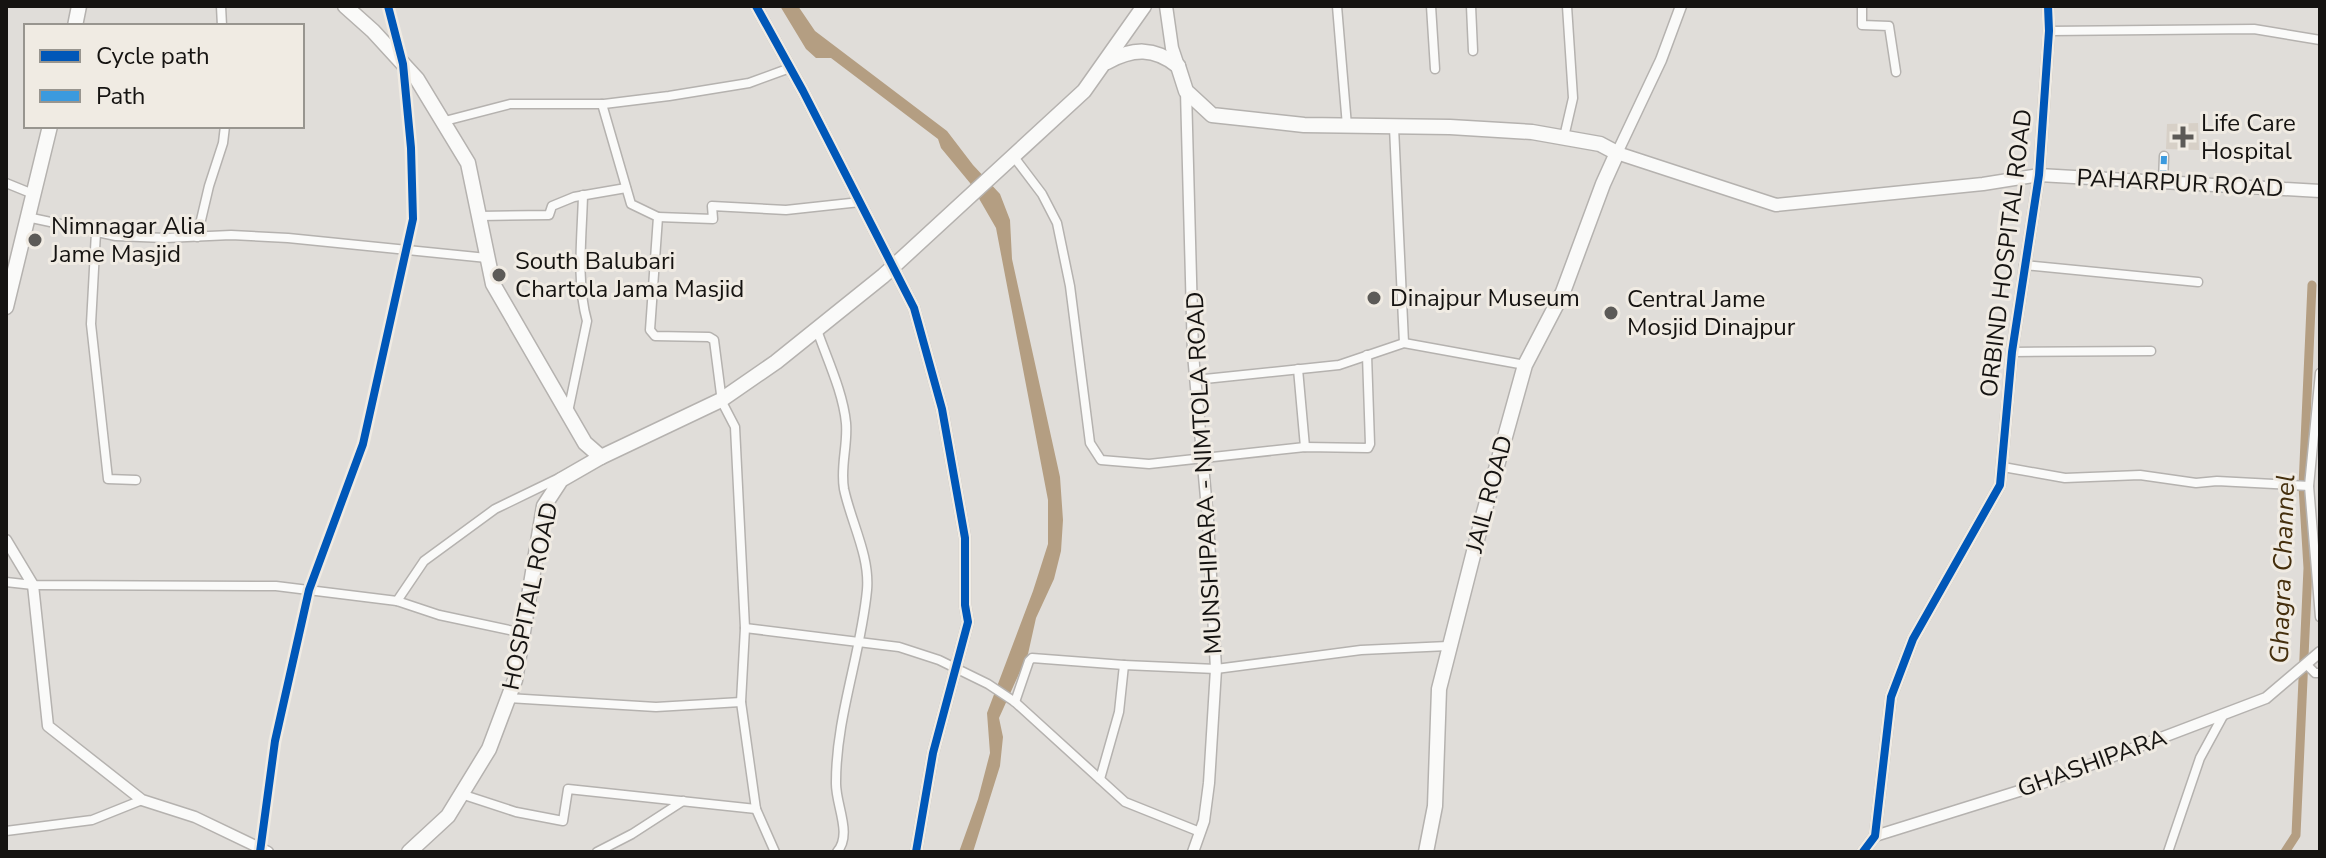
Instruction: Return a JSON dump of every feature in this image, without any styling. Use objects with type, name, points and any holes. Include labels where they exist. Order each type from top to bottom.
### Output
[{"type":"main road","points":[[345,6],[417,79],[468,163],[493,284],[585,443],[601,457]]},
{"type":"main road","name":"HOSPITAL ROAD","points":[[409,852],[448,816],[489,749],[515,680],[544,506],[561,480],[601,457],[721,400],[817,330],[893,267],[1084,91],[1144,6]]},
{"type":"main road","points":[[1166,6],[1172,48],[1186,91],[1212,115],[1304,125],[1532,132],[1600,144],[1617,153]]},
{"type":"main road","points":[[1107,62],[1129,51],[1144,51],[1166,57],[1178,66]]},
{"type":"main road","points":[[6,307],[50,128]]},
{"type":"main road","name":"PAHARPUR ROAD","points":[[1617,153],[1776,205],[1983,184],[2039,175],[2320,191]]},
{"type":"main road","name":"JAIL ROAD","points":[[1426,852],[1435,806],[1439,689],[1448,646],[1525,365],[1563,292],[1617,153]]},
{"type":"street","points":[[6,540],[33,585],[48,726],[142,800],[195,817],[262,850],[275,741],[309,590],[363,444],[413,219],[411,148],[403,64],[388,6]]},
{"type":"street","points":[[756,6],[914,308],[942,409],[965,538],[968,622],[933,753],[916,852]]},
{"type":"street","points":[[1337,6],[1347,126]]},
{"type":"street","points":[[1431,6],[1435,69]]},
{"type":"street","points":[[1471,6],[1473,51]]},
{"type":"street","points":[[1564,137],[1573,98],[1567,6]]},
{"type":"street","points":[[1617,153],[1661,60],[1681,6]]},
{"type":"street","points":[[1862,6],[1862,25],[1889,26],[1896,72]]},
{"type":"street","name":"ORBIND HOSPITAL ROAD","points":[[1875,836],[1891,697],[1913,639],[1998,491],[2003,467],[2012,352],[2039,175],[2048,6]]},
{"type":"street","points":[[2049,31],[2254,29],[2320,40]]},
{"type":"street","points":[[441,122],[510,104],[602,104],[669,96],[749,83],[790,68]]},
{"type":"street","name":"MUNSHIPARA - NIMTOLA ROAD","points":[[1186,91],[1195,380],[1216,669],[1209,783],[1193,852]]},
{"type":"street","points":[[602,104],[631,204],[658,217],[713,219],[712,206],[786,210],[860,202]]},
{"type":"street","points":[[1394,127],[1404,343]]},
{"type":"street","points":[[197,237],[225,128]]},
{"type":"street","points":[[2163,182],[2164,156]]},
{"type":"street","points":[[1014,157],[1042,194],[1057,223],[1070,286],[1090,443],[1101,460],[1149,464],[1305,447],[1370,446],[1367,355]]},
{"type":"street","points":[[6,183],[33,194]]},
{"type":"street","points":[[479,216],[549,215],[552,206],[583,195],[626,188]]},
{"type":"street","points":[[568,415],[587,321],[581,263],[583,195]]},
{"type":"street","points":[[27,217],[116,236],[288,238],[487,258]]},
{"type":"street","points":[[658,217],[650,330],[655,336],[709,337],[714,340],[721,400],[735,427],[745,628],[741,702],[756,809],[775,852]]},
{"type":"street","points":[[96,232],[91,324],[108,479],[136,480]]},
{"type":"street","points":[[2024,265],[2198,282]]},
{"type":"street","points":[[817,330],[842,403],[846,425],[843,485],[865,559],[867,586],[835,784],[844,831],[843,845],[837,852]]},
{"type":"street","points":[[1195,380],[1339,365],[1404,343],[1525,365]]},
{"type":"street","points":[[2012,352],[2151,351]]},
{"type":"street","points":[[1298,369],[1305,447]]},
{"type":"street","points":[[2320,373],[2309,486],[2320,617]]},
{"type":"street","points":[[397,601],[424,561],[495,509],[601,457]]},
{"type":"street","points":[[2003,467],[2065,478],[2140,475],[2196,483],[2217,481],[2309,486]]},
{"type":"street","points":[[6,582],[33,585],[276,586],[397,601],[439,615],[523,633]]},
{"type":"street","points":[[745,628],[899,647],[954,668],[988,684],[1013,701],[1125,802],[1200,832]]},
{"type":"street","points":[[1013,701],[1032,658],[1216,669],[1361,650],[1448,646]]},
{"type":"street","name":"GHASHIPARA","points":[[1875,836],[2032,787],[2266,698],[2320,652]]},
{"type":"street","points":[[1100,779],[1119,712],[1124,665]]},
{"type":"street","points":[[2303,667],[2320,673]]},
{"type":"street","points":[[508,698],[656,707],[741,702]]},
{"type":"street","points":[[2168,852],[2200,758],[2224,713]]},
{"type":"street","points":[[461,794],[516,812],[563,821],[568,789],[756,809]]},
{"type":"street","points":[[6,831],[92,820],[142,800]]},
{"type":"street","points":[[597,852],[683,801]]},
{"type":"street","points":[[1863,852],[1875,836]]},
{"type":"shaded area","points":[[780,6],[798,6],[815,31],[947,131],[1000,194],[1010,220],[1012,259],[1060,477],[1063,520],[1061,551],[1054,579],[1036,618],[1028,654],[999,718],[1003,737],[1000,766],[973,852],[959,852],[990,753],[987,713],[1048,544],[1048,500],[996,228],[970,183],[941,148],[938,139],[831,58],[816,58],[806,49]]},
{"type":"shaded area","name":"Life Care Hospital","points":[[2198,123],[2199,150],[2166,149],[2167,124]]},
{"type":"waterway","name":"Ghagra Channel","points":[[2285,852],[2296,835],[2308,568],[2303,486],[2312,285]]},
{"type":"marked path","points":[[2163,182],[2164,156]]},
{"type":"cycle path","points":[[260,852],[275,741],[309,590],[363,444],[413,219],[411,148],[403,64],[388,6]]},
{"type":"cycle path","points":[[756,6],[914,308],[942,409],[965,538],[968,622],[933,753],[916,852]]},
{"type":"cycle path","points":[[1863,852],[1875,836],[1891,697],[1913,639],[2000,485],[2012,352],[2039,175],[2048,6]]},
{"type":"place","name":"Life Care Hospital","points":[[2183,137]]},
{"type":"place","name":"Nimnagar Alia Jame Masjid","points":[[35,240]]},
{"type":"place","name":"South Balubari Chartola Jama Masjid","points":[[499,275]]},
{"type":"place","name":"Dinajpur Museum","points":[[1374,298]]},
{"type":"place","name":"Central Jame Mosjid Dinajpur","points":[[1611,313]]}]
